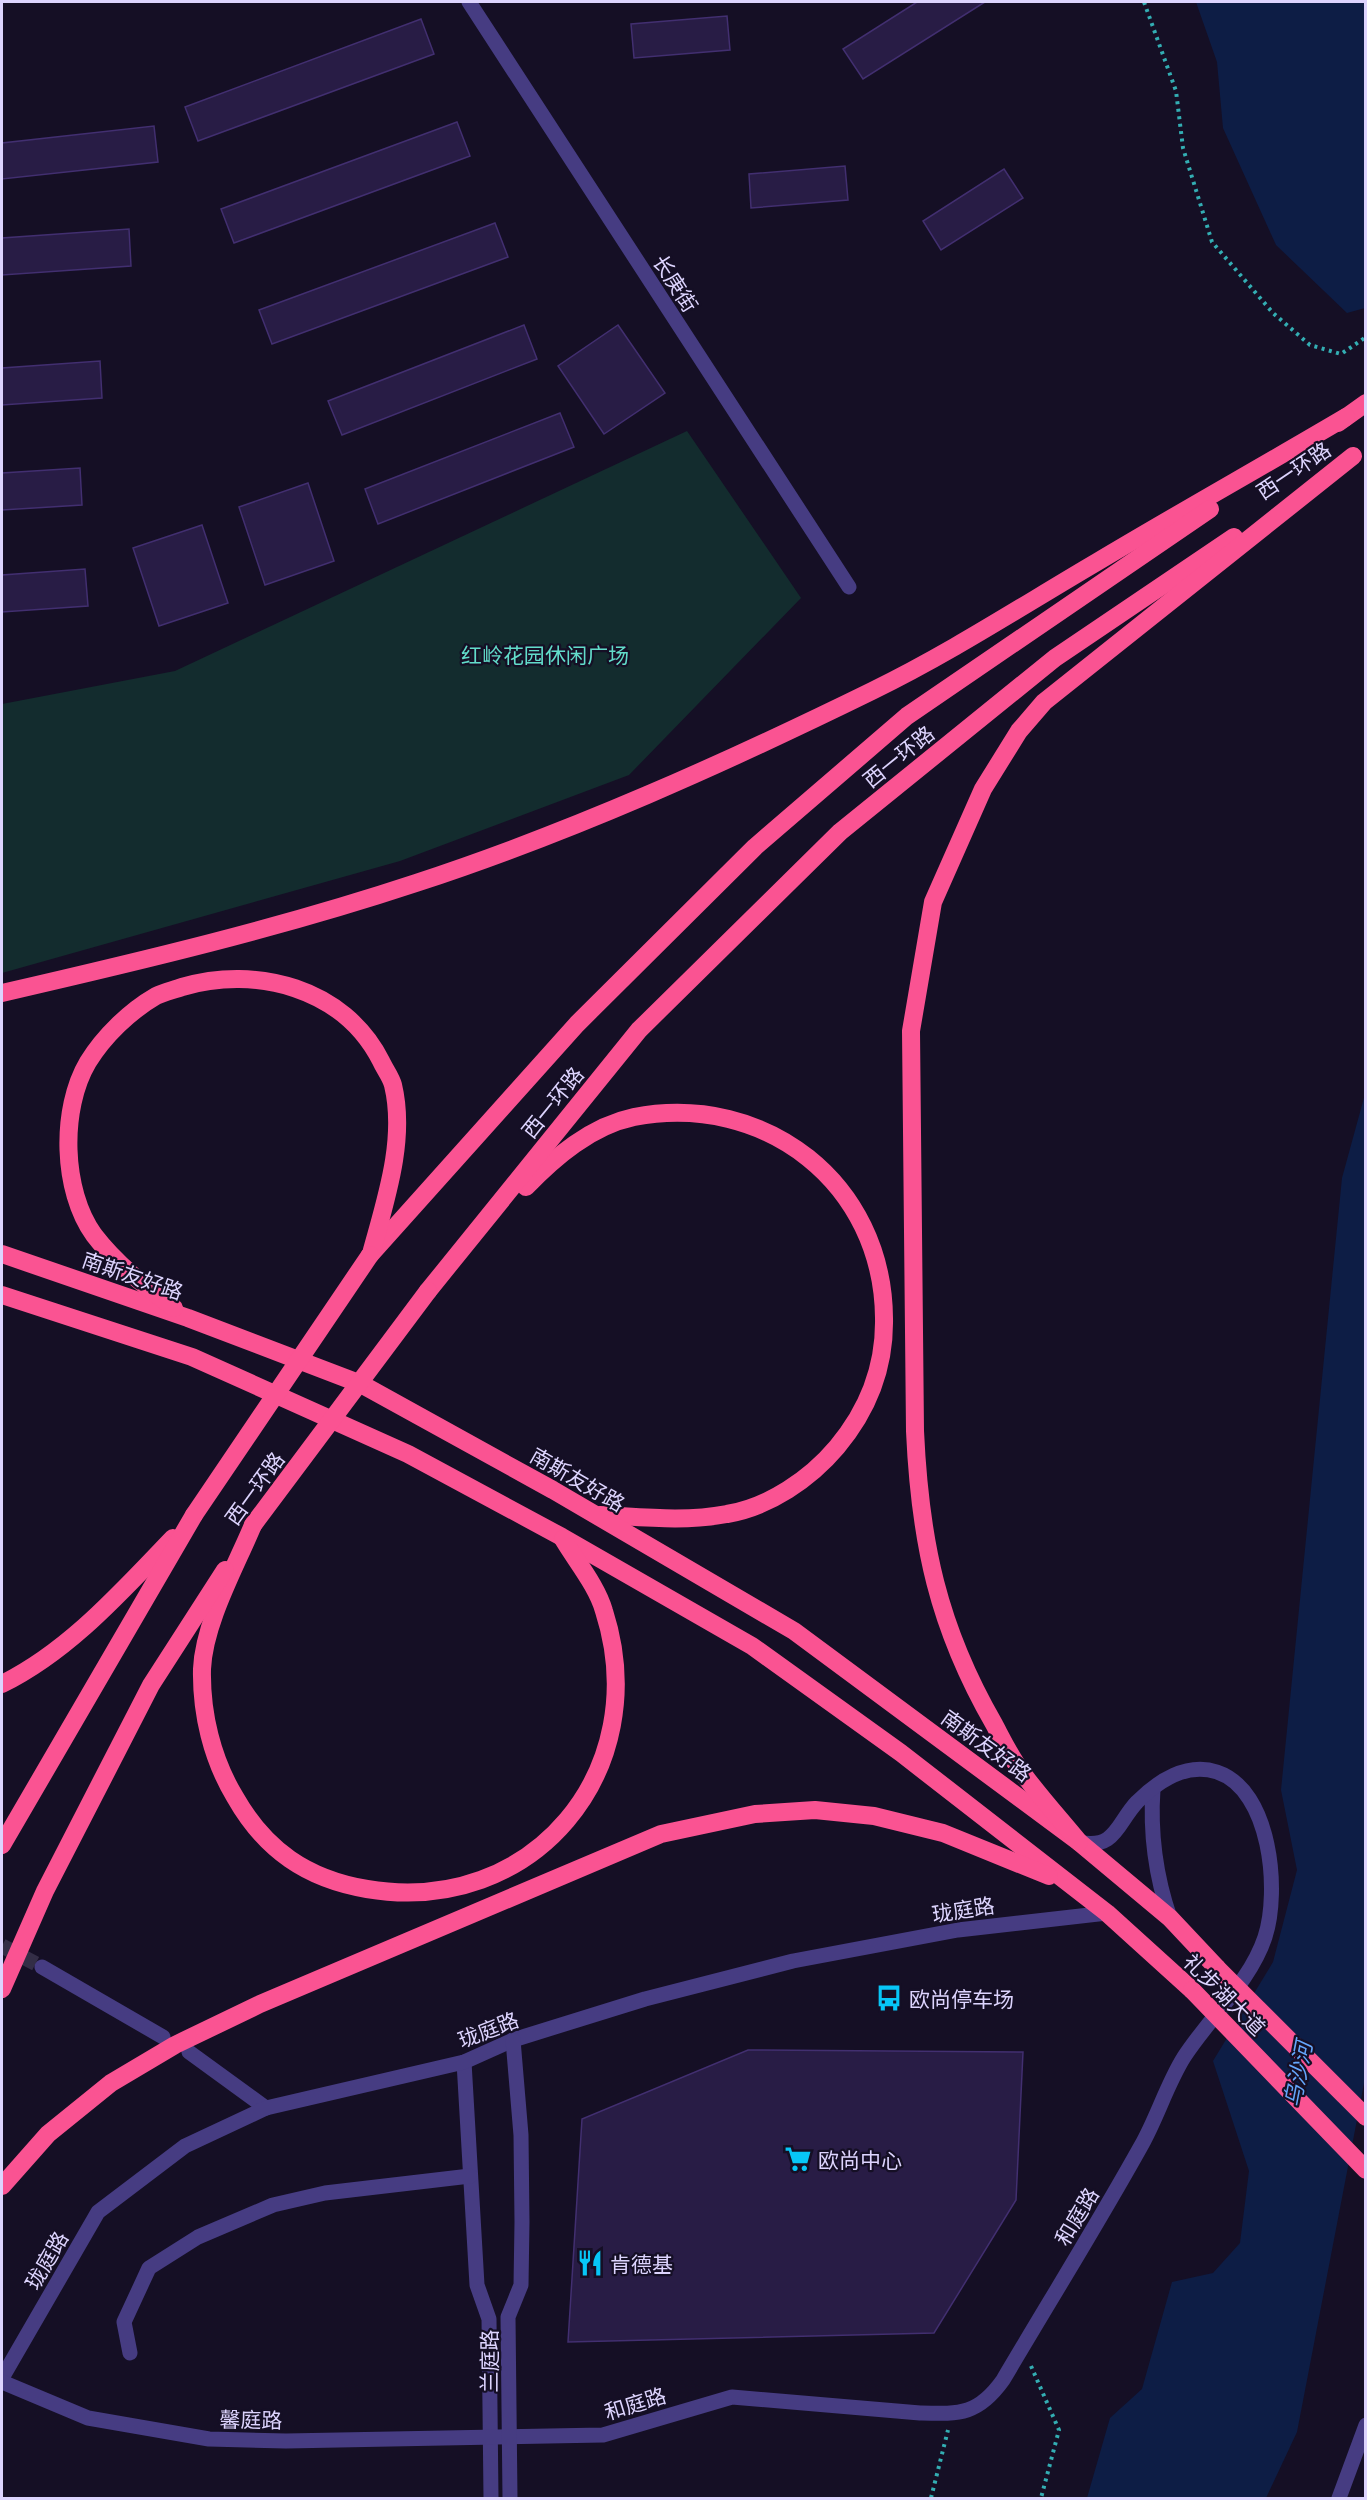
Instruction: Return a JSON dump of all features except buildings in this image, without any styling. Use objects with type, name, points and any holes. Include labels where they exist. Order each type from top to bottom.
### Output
[{"type":"highway","name":"西一环路","points":[[2,1845],[194,1515],[370,1255],[577,1024],[755,847],[907,716],[1365,403]]},
{"type":"highway","points":[[2,993],[208,944],[415,884],[543,837],[620,805],[874,690],[1004,620],[1104,558],[1346,417]]},
{"type":"highway","name":"西一环路","points":[[2,1989],[45,1891],[151,1685],[253,1525],[428,1292],[639,1030],[840,832],[1055,658],[1359,452]]},
{"type":"highway","points":[[1079,1842],[1022,1774],[961,1664],[938,1595],[921,1518],[915,1431],[911,1031],[933,902],[983,789],[1019,731],[1044,702],[1359,452]]},
{"type":"highway","points":[[188,1318],[125,1271],[93,1233],[76,1197],[68,1152],[71,1110],[88,1062],[123,1020],[158,995],[202,981],[245,978],[297,987],[337,1008],[370,1039],[393,1084],[396,1134],[389,1188],[370,1255]]},
{"type":"highway","points":[[428,1292],[551,1160],[594,1132],[634,1117],[680,1114],[726,1118],[771,1135],[809,1157],[842,1188],[866,1231],[884,1289],[884,1342],[872,1392],[853,1428],[829,1457],[801,1481],[767,1501],[729,1514],[680,1519],[595,1514]]},
{"type":"highway","name":"南斯友好路","points":[[2,1254],[188,1318],[361,1384],[595,1514],[794,1631],[1079,1842]]},
{"type":"highway","points":[[2,1296],[192,1357],[408,1454],[562,1537],[752,1646],[901,1753],[1070,1885]]},
{"type":"highway","points":[[2,1684],[28,1671],[112,1602],[194,1515]]},
{"type":"highway","points":[[253,1525],[213,1619],[202,1667],[203,1708],[212,1744],[226,1782],[245,1815],[268,1843],[300,1866],[336,1884],[384,1892],[428,1893],[472,1883],[510,1869],[543,1846],[573,1816],[597,1777],[611,1735],[618,1690],[615,1653],[604,1609],[562,1537]]},
{"type":"highway","points":[[2,2186],[48,2134],[111,2083],[175,2045],[260,2004],[661,1834],[755,1814],[815,1810],[874,1816],[943,1833],[1070,1885]]},
{"type":"highway","name":"礼步湖大道","points":[[1079,1842],[1170,1918],[1365,2117]]},
{"type":"highway","name":"礼步湖大道","points":[[1070,1885],[1107,1913],[1191,1990],[1365,2170]]},
{"type":"street","name":"长庚街","points":[[469,2],[849,587]]},
{"type":"street","name":"和庭路","points":[[509,2439],[603,2435],[732,2397],[949,2414],[972,2410],[990,2398],[1152,2128],[1184,2058],[1257,1959],[1270,1920],[1273,1877],[1271,1860],[1256,1814],[1245,1791],[1219,1773],[1202,1768],[1182,1771],[1136,1803],[1124,1823],[1104,1841],[1092,1844],[1079,1842]]},
{"type":"street","points":[[1154,1790],[1151,1815],[1155,1850],[1161,1890],[1170,1918]]},
{"type":"street","name":"珑庭路","points":[[2,2380],[98,2212],[185,2146],[266,2108],[464,2062],[513,2040],[645,1999],[793,1961],[958,1930],[1107,1913]]},
{"type":"street","points":[[42,1967],[163,2037]]},
{"type":"street","name":"兰庭路","points":[[510,2499],[508,2317],[521,2285],[521,2135],[513,2040]]},
{"type":"street","points":[[189,2052],[266,2108]]},
{"type":"street","points":[[464,2062],[477,2285],[489,2319],[491,2499]]},
{"type":"street","points":[[130,2353],[124,2322],[149,2268],[198,2238],[273,2205],[325,2193],[470,2176]]},
{"type":"street","name":"馨庭路","points":[[2,2380],[88,2418],[209,2439],[286,2441],[509,2439]]},
{"type":"street","points":[[1339,2499],[1365,2425]]},
{"type":"path","points":[[1144,2],[1176,91],[1183,148],[1212,242],[1273,313],[1310,345],[1341,354],[1365,337]]},
{"type":"path","points":[[1023,2346],[1059,2430],[1041,2499]]},
{"type":"path","points":[[931,2499],[949,2414]]},
{"type":"green space","name":"红岭花园休闲广场","points":[[687,431],[801,598],[629,775],[400,861],[2,973],[2,704],[175,671]]},
{"type":"water","points":[[1196,2],[1365,2],[1365,308],[1347,313],[1276,245],[1223,128],[1217,62]]},
{"type":"water","name":"乌沙河","points":[[1365,1094],[1365,2078],[1297,2432],[1266,2498],[1087,2498],[1110,2418],[1142,2389],[1172,2282],[1213,2273],[1240,2243],[1249,2171],[1213,2061],[1273,1962],[1297,1870],[1281,1790],[1342,1178]]},
{"type":"tunnel","points":[[2,1946],[42,1967]]},
{"type":"place","name":"欧尚停车场","points":[[889,1998]]},
{"type":"place","name":"欧尚中心","points":[[798,2159]]},
{"type":"place","name":"肯德基","points":[[590,2263]]}]
